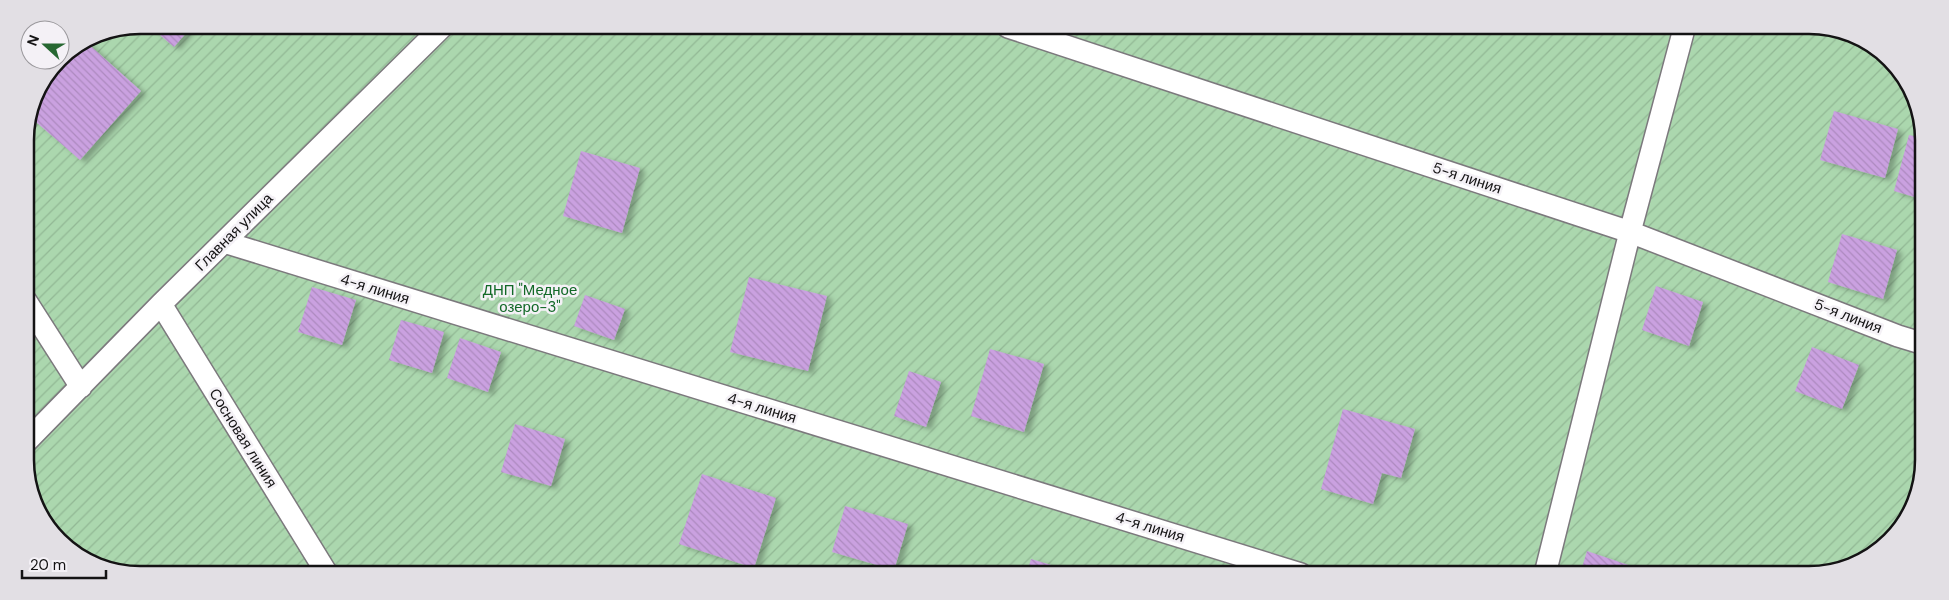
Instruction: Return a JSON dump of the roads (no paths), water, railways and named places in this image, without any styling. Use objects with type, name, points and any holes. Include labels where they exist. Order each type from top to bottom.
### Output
[{"type":"street","name":"Главная улица","points":[[34,434],[161,304],[435,34]]},
{"type":"street","name":"5-я линия","points":[[1029,34],[1630,232],[1915,341]]},
{"type":"street","points":[[1547,566],[1630,232],[1682,34]]},
{"type":"street","name":"4-я линия","points":[[224,242],[1275,566]]},
{"type":"street","name":"Сосновая линия","points":[[161,304],[322,566]]},
{"type":"street","points":[[34,314],[81,387]]},
{"type":"park label","name":"ДНП \"Медное озеро-3\"","points":[[530,298]]}]
